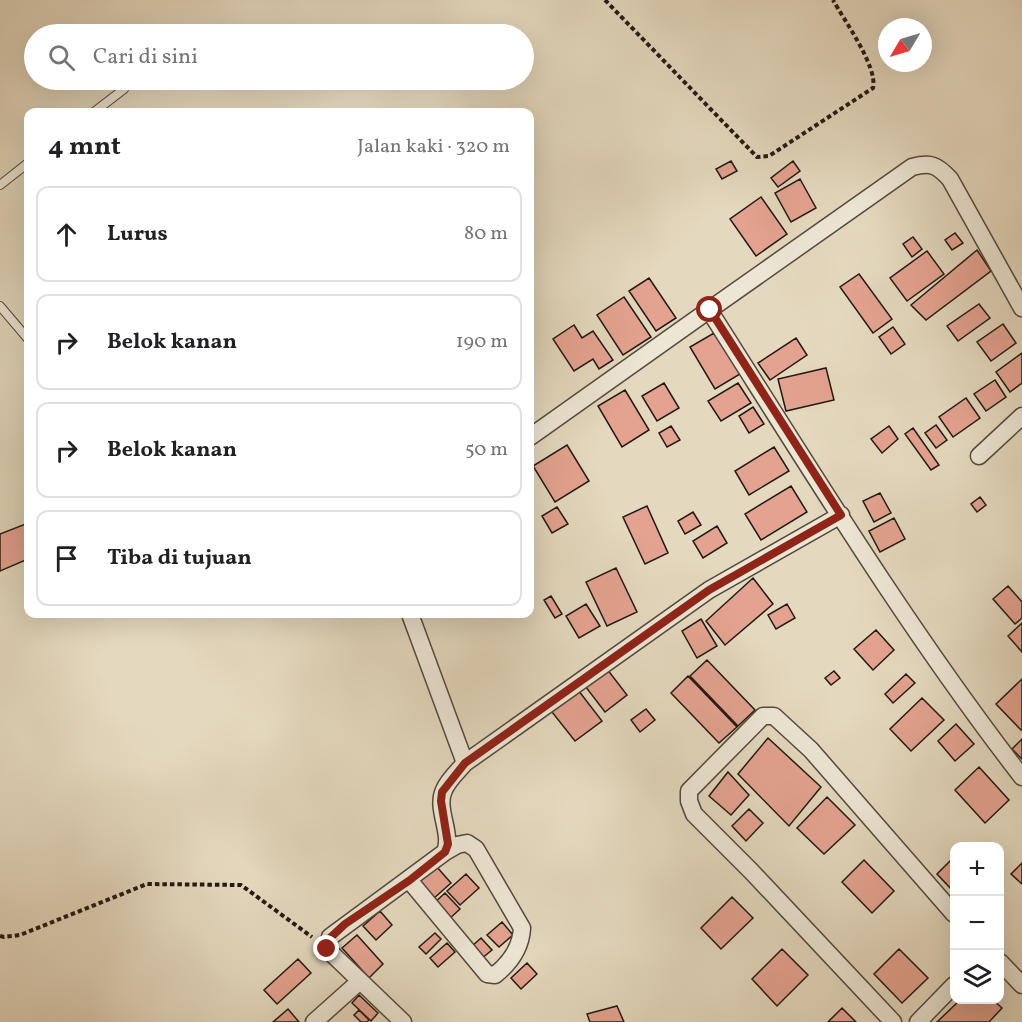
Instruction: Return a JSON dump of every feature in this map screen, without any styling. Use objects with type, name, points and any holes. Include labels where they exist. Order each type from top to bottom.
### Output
[{"type":"street","points":[[534,434],[912,167],[929,165],[939,167],[950,179],[1022,308]]},
{"type":"street","points":[[710,310],[841,515],[972,713],[1022,777]]},
{"type":"street","points":[[979,456],[1022,416]]},
{"type":"street","points":[[445,852],[448,844],[441,801],[442,792],[465,763],[709,590],[841,515]]},
{"type":"street","points":[[411,618],[465,763]]},
{"type":"street","points":[[894,1022],[751,870],[694,814],[689,801],[689,791],[763,716],[774,716],[811,750],[950,909]]},
{"type":"street","points":[[403,1022],[327,949],[330,938],[345,924],[410,880],[445,852],[457,845],[467,843],[476,849],[522,928],[521,940],[516,952],[500,972],[495,975],[487,974],[410,880]]},
{"type":"street","points":[[1004,967],[1022,985]]},
{"type":"street","points":[[314,1022],[360,981]]},
{"type":"street","points":[[918,1022],[950,989]]},
{"type":"lane","points":[[99,108],[123,90]]},
{"type":"lane","points":[[0,184],[24,166]]},
{"type":"lane","points":[[0,306],[24,334]]},
{"type":"path","points":[[605,0],[757,157],[769,156],[873,88],[875,79],[866,56],[833,0]]},
{"type":"path","points":[[0,936],[20,935],[147,884],[241,885],[327,949]]},
{"type":"building","points":[[731,161],[737,171],[722,179],[716,169]]},
{"type":"building","points":[[793,161],[800,171],[778,187],[771,178]]},
{"type":"building","points":[[800,179],[816,208],[791,222],[775,193]]},
{"type":"building","points":[[761,197],[787,234],[756,256],[730,219]]},
{"type":"building","points":[[955,233],[963,243],[952,250],[945,240]]},
{"type":"building","points":[[913,237],[922,249],[912,257],[903,244]]},
{"type":"building","points":[[977,250],[991,271],[926,320],[911,305]]},
{"type":"building","points":[[927,251],[944,274],[907,301],[890,278]]},
{"type":"building","points":[[859,274],[892,319],[873,333],[840,287]]},
{"type":"building","points":[[649,278],[676,318],[656,331],[629,291]]},
{"type":"building","points":[[624,297],[651,337],[623,355],[597,315]]},
{"type":"building","points":[[979,304],[990,318],[958,341],[947,326]]},
{"type":"building","points":[[1003,324],[1016,343],[991,361],[977,342]]},
{"type":"building","points":[[574,325],[582,338],[593,331],[613,360],[599,369],[593,359],[574,371],[553,339]]},
{"type":"building","points":[[893,327],[905,344],[891,354],[879,337]]},
{"type":"building","points":[[714,333],[740,374],[715,389],[690,347]]},
{"type":"building","points":[[796,338],[807,355],[770,380],[758,363]]},
{"type":"building","points":[[1022,353],[1022,383],[1010,392],[996,372]]},
{"type":"building","points":[[826,368],[834,400],[786,411],[778,379]]},
{"type":"building","points":[[995,380],[1006,397],[986,411],[974,394]]},
{"type":"building","points":[[664,383],[679,408],[657,421],[642,396]]},
{"type":"building","points":[[738,383],[751,403],[721,421],[708,401]]},
{"type":"building","points":[[625,390],[649,430],[622,447],[598,406]]},
{"type":"building","points":[[966,398],[980,418],[953,437],[939,417]]},
{"type":"building","points":[[753,407],[764,424],[749,433],[739,416]]},
{"type":"building","points":[[936,425],[947,440],[936,448],[925,433]]},
{"type":"building","points":[[671,426],[680,440],[667,447],[659,433]]},
{"type":"building","points":[[889,426],[898,439],[882,453],[871,439]]},
{"type":"building","points":[[913,428],[939,465],[931,470],[905,434]]},
{"type":"building","points":[[567,445],[589,481],[555,502],[534,465]]},
{"type":"building","points":[[774,447],[789,471],[749,495],[735,471]]},
{"type":"building","points":[[791,486],[807,512],[761,540],[745,514]]},
{"type":"building","points":[[880,493],[891,513],[874,522],[863,501]]},
{"type":"building","points":[[980,497],[986,505],[977,512],[971,504]]},
{"type":"building","points":[[647,506],[668,553],[645,564],[623,517]]},
{"type":"building","points":[[557,507],[568,524],[552,533],[542,516]]},
{"type":"building","points":[[693,512],[701,525],[685,534],[678,521]]},
{"type":"building","points":[[894,518],[905,539],[880,552],[869,531]]},
{"type":"building","points":[[24,525],[24,561],[0,571],[0,534]]},
{"type":"building","points":[[717,526],[727,543],[703,558],[693,541]]},
{"type":"building","points":[[616,568],[637,612],[607,626],[586,582]]},
{"type":"building","points":[[753,578],[773,604],[725,645],[706,621]]},
{"type":"building","points":[[1008,586],[1022,602],[1022,618],[1015,624],[993,599]]},
{"type":"building","points":[[551,596],[562,614],[555,618],[544,600]]},
{"type":"building","points":[[586,604],[600,626],[579,638],[566,616]]},
{"type":"building","points":[[787,604],[795,618],[776,629],[768,615]]},
{"type":"building","points":[[701,619],[717,646],[697,658],[682,631]]},
{"type":"building","points":[[1022,623],[1022,652],[1008,636]]},
{"type":"building","points":[[876,630],[894,650],[873,670],[854,649]]},
{"type":"building","points":[[707,660],[755,710],[738,726],[690,676]]},
{"type":"building","points":[[607,669],[627,695],[605,712],[585,686]]},
{"type":"building","points":[[834,671],[840,678],[831,685],[825,678]]},
{"type":"building","points":[[906,674],[915,683],[893,703],[885,694]]},
{"type":"building","points":[[688,676],[737,727],[719,743],[671,693]]},
{"type":"building","points":[[1022,679],[1022,730],[1021,730],[996,704]]},
{"type":"building","points":[[575,686],[602,721],[575,741],[548,707]]},
{"type":"building","points":[[922,698],[944,720],[911,751],[890,729]]},
{"type":"building","points":[[646,709],[655,720],[640,732],[631,720]]},
{"type":"building","points":[[956,724],[974,744],[955,761],[938,741]]},
{"type":"building","points":[[768,738],[821,787],[789,826],[738,774]]},
{"type":"building","points":[[1022,739],[1022,759],[1012,749]]},
{"type":"building","points":[[979,767],[1009,800],[985,823],[955,790]]},
{"type":"building","points":[[728,772],[749,795],[731,815],[709,796]]},
{"type":"building","points":[[827,797],[855,825],[824,854],[797,828]]},
{"type":"building","points":[[749,809],[763,823],[746,841],[732,826]]},
{"type":"building","points":[[864,860],[894,891],[872,913],[842,882]]},
{"type":"building","points":[[950,861],[950,888],[937,874]]},
{"type":"building","points":[[1022,863],[1022,884],[1011,874]]},
{"type":"building","points":[[436,866],[451,883],[433,899],[418,883]]},
{"type":"building","points":[[466,874],[479,888],[460,905],[447,891]]},
{"type":"building","points":[[445,893],[460,909],[447,921],[432,905]]},
{"type":"building","points":[[732,897],[753,918],[721,949],[701,928]]},
{"type":"building","points":[[380,911],[392,925],[376,940],[363,926]]},
{"type":"building","points":[[502,922],[513,935],[499,947],[487,935]]},
{"type":"building","points":[[435,933],[441,939],[426,954],[419,947]]},
{"type":"building","points":[[357,935],[383,964],[369,978],[342,948]]},
{"type":"building","points":[[481,938],[492,950],[481,959],[471,947]]},
{"type":"building","points":[[447,943],[455,952],[438,967],[430,958]]},
{"type":"building","points":[[782,949],[808,975],[777,1006],[752,979]]},
{"type":"building","points":[[899,949],[928,978],[902,1003],[874,974]]},
{"type":"building","points":[[298,959],[311,973],[277,1004],[264,990]]},
{"type":"building","points":[[527,963],[537,974],[521,989],[511,978]]},
{"type":"building","points":[[359,995],[378,1013],[371,1021],[352,1003]]},
{"type":"building","points":[[956,1004],[998,1004],[1002,1008],[989,1022],[937,1022]]},
{"type":"building","points":[[617,1006],[624,1022],[590,1022],[587,1014]]},
{"type":"building","points":[[842,1008],[856,1022],[828,1022]]},
{"type":"building","points":[[288,1009],[299,1022],[273,1022]]},
{"type":"building","points":[[359,1010],[369,1020],[367,1022],[361,1022],[354,1015]]},
{"type":"route","points":[[327,949],[330,938],[345,924],[410,880],[445,852],[448,844],[441,801],[442,792],[465,763],[709,590],[841,515],[710,310]]}]
